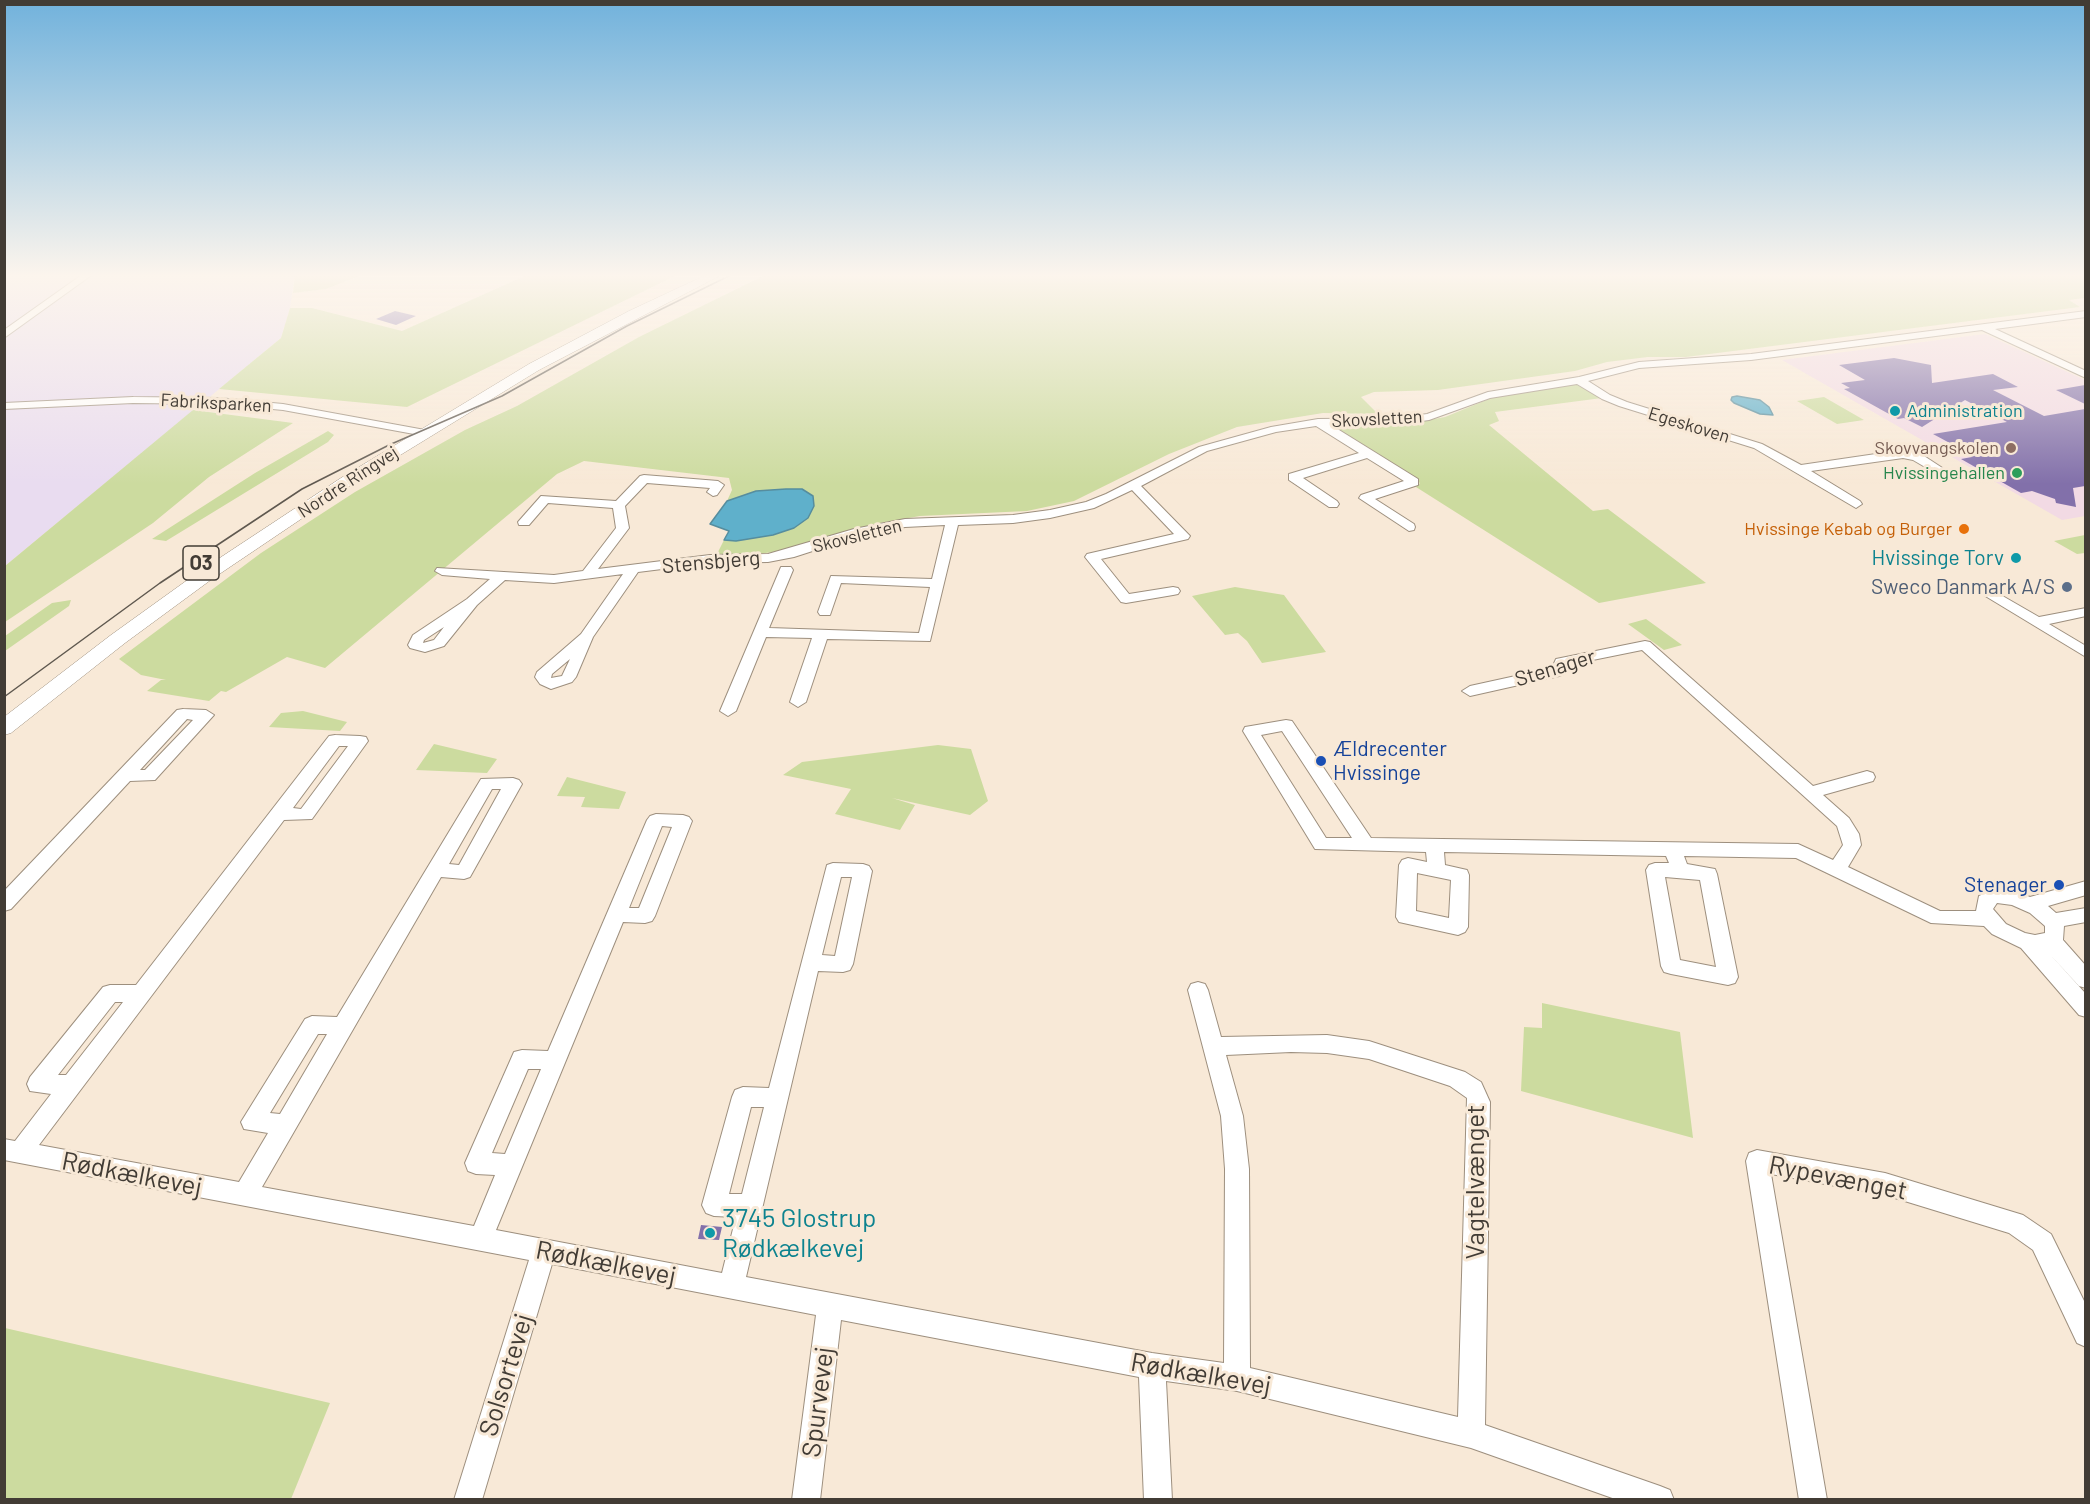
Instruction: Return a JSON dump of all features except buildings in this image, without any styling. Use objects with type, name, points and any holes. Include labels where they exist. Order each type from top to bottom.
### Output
[{"type":"main road","name":"Nordre Ringvej","points":[[4,710],[165,588],[274,514],[407,429],[559,344]]},
{"type":"main road","name":"Nordre Ringvej","points":[[4,728],[118,639],[206,575],[347,481],[576,344]]},
{"type":"street","name":"Skovsletten","points":[[789,554],[881,527],[925,521],[1013,519],[1071,510],[1110,497],[1189,456],[1224,441],[1275,429],[1318,422],[1429,417],[1488,394],[1579,380],[1639,365],[1751,357],[1850,344]]},
{"type":"street","points":[[2020,344],[2085,374]]},
{"type":"street","name":"Egeskoven","points":[[1579,380],[1606,397],[1623,404],[1758,446],[1856,504]]},
{"type":"street","name":"Fabriksparken","points":[[4,406],[133,400],[218,401],[283,407],[425,433]]},
{"type":"street","points":[[1318,422],[1414,482],[1365,498],[1409,527]]},
{"type":"street","points":[[1333,504],[1293,477],[1368,454]]},
{"type":"street","points":[[1799,469],[1904,454],[1913,455],[1941,471]]},
{"type":"street","points":[[619,505],[644,479],[718,485],[713,492]]},
{"type":"street","points":[[1134,485],[1183,536],[1092,557],[1126,599],[1173,591]]},
{"type":"street","points":[[524,522],[545,499],[619,505]]},
{"type":"street","points":[[587,575],[623,528],[619,505]]},
{"type":"street","points":[[761,632],[925,638],[953,520]]},
{"type":"street","name":"Stensbjerg","points":[[442,570],[554,579],[710,560],[751,560],[789,554]]},
{"type":"street","name":"Stensbjerg","points":[[586,637],[633,570]]},
{"type":"street","points":[[729,711],[786,570]]},
{"type":"street","points":[[472,602],[502,575]]},
{"type":"street","points":[[825,612],[836,579],[938,583]]},
{"type":"street","points":[[1987,591],[2085,653]]},
{"type":"street","points":[[2037,622],[2085,612]]},
{"type":"street","points":[[798,702],[821,634]]},
{"type":"street","name":"Stenager","points":[[1470,691],[1559,671],[1561,662],[1645,645],[1843,822],[1850,834],[1852,845],[1837,869]]},
{"type":"street","points":[[4,904],[183,714],[206,714],[149,776],[125,776]]},
{"type":"street","points":[[1365,844],[1286,724],[1251,731],[1321,844],[1798,851],[1938,918],[1989,919]]},
{"type":"street","points":[[1811,792],[1867,777]]},
{"type":"street","points":[[244,1195],[343,1026],[436,870],[488,783],[513,784],[464,872],[436,870]]},
{"type":"street","name":"Rødkælkevej","points":[[12,1151],[72,1085],[279,814]]},
{"type":"street","points":[[480,1240],[656,820],[683,821],[645,916],[617,914]]},
{"type":"street","points":[[1436,846],[1436,870]]},
{"type":"street","points":[[1673,849],[1680,870]]},
{"type":"street","points":[[1655,870],[1680,870],[1708,874],[1728,977],[1671,966],[1655,870]]},
{"type":"street","points":[[2030,904],[2085,888]]},
{"type":"street","points":[[2085,915],[2051,931],[2042,943],[2028,942],[2006,933],[1989,919],[1984,909],[1989,898],[2007,896],[2030,904],[2051,931],[2085,980]]},
{"type":"street","points":[[2028,942],[2085,1009]]},
{"type":"street","points":[[732,1287],[811,963]]},
{"type":"street","points":[[1198,990],[1232,1116],[1237,1169],[1237,1378]]},
{"type":"street","points":[[72,1085],[39,1084],[110,993],[141,994]]},
{"type":"street","points":[[286,1124],[252,1122],[312,1025],[343,1026]]},
{"type":"street","name":"Vagtelvænget","points":[[1214,1046],[1291,1043],[1369,1050],[1466,1083],[1477,1095],[1479,1102],[1471,1434]]},
{"type":"street","points":[[512,1165],[476,1163],[522,1059],[555,1061]]},
{"type":"street","points":[[751,1206],[714,1205],[743,1097],[778,1098]]},
{"type":"street","name":"Rødkælkevej","points":[[12,1151],[1152,1366],[1237,1378],[1471,1434],[1660,1500]]},
{"type":"street","name":"Rypevænget","points":[[1813,1500],[1757,1161],[1885,1184],[2015,1223],[2042,1242],[2085,1334]]},
{"type":"street","name":"Solsortevej","points":[[468,1500],[544,1251]]},
{"type":"street","name":"Spurvevej","points":[[806,1500],[830,1305]]},
{"type":"street","points":[[1152,1366],[1158,1500]]},
{"type":"shaded area","points":[[5,344],[274,344],[5,566]]},
{"type":"shaded area","name":"Skovvangskolen","points":[[1905,344],[2007,344],[2085,380],[2085,516],[2062,520],[1782,360]]},
{"type":"green space","points":[[273,344],[535,344],[407,407],[219,389]]},
{"type":"green space","points":[[626,344],[1787,344],[1686,357],[1648,357],[1607,362],[1575,371],[1438,390],[1374,392],[1361,397],[1378,414],[1323,413],[1237,427],[1169,454],[1074,501],[1027,511],[920,516],[874,524],[794,549],[744,556],[716,556],[724,540],[736,541],[773,535],[802,489],[756,491],[727,501],[732,490],[729,478],[584,461],[557,474],[325,668],[287,657],[226,692],[221,691],[209,701],[147,691],[161,680],[166,680],[141,675],[119,659],[261,553],[355,492],[465,430],[517,406]]},
{"type":"green space","points":[[1577,384],[1602,398],[1495,412],[1499,421],[1489,425],[1593,511],[1608,509],[1706,583],[1599,603],[1416,487],[1420,483],[1329,425],[1412,423],[1445,417],[1501,394]]},
{"type":"green space","points":[[1824,397],[1864,420],[1837,424],[1797,401]]},
{"type":"green space","points":[[193,410],[293,423],[209,477],[153,523],[5,622],[5,566]]},
{"type":"green space","points":[[328,431],[334,435],[328,442],[166,541],[152,539],[255,473]]},
{"type":"green space","points":[[2085,535],[2085,553],[2077,554],[2054,541]]},
{"type":"green space","points":[[1235,587],[1284,595],[1326,652],[1262,663],[1247,641],[1238,633],[1225,635],[1192,596]]},
{"type":"green space","points":[[71,600],[69,606],[5,651],[5,636],[52,603]]},
{"type":"green space","points":[[1646,619],[1682,645],[1664,650],[1628,624]]},
{"type":"green space","points":[[303,711],[347,722],[340,731],[269,727],[281,713]]},
{"type":"green space","points":[[434,744],[497,759],[487,773],[416,770]]},
{"type":"green space","points":[[938,745],[971,749],[988,801],[970,815],[892,798],[915,805],[900,830],[835,814],[851,789],[783,775],[802,762]]},
{"type":"green space","points":[[567,777],[626,792],[619,809],[581,807],[585,797],[557,796]]},
{"type":"green space","points":[[1542,1003],[1680,1032],[1693,1138],[1521,1091],[1524,1027],[1542,1028]]},
{"type":"green space","points":[[5,1328],[330,1403],[291,1499],[5,1499]]},
{"type":"water","points":[[1732,397],[1760,400],[1769,407],[1773,415],[1760,414],[1734,403],[1731,400]]},
{"type":"water","points":[[802,489],[813,496],[814,506],[808,518],[794,528],[773,535],[736,541],[724,540],[729,531],[710,524],[727,501],[756,491]]},
{"type":"tram line","points":[[4,697],[160,583],[302,489],[389,445],[502,396],[595,344]]},
{"type":"place","name":"Administration","points":[[1895,411]]},
{"type":"place","name":"Skovvangskolen","points":[[2011,448]]},
{"type":"place","name":"Hvissingehallen","points":[[2017,473]]},
{"type":"place","name":"Hvissinge Kebab og Burger","points":[[1964,529]]},
{"type":"place","name":"Hvissinge Torv","points":[[2016,558]]},
{"type":"place","name":"Sweco Danmark A/S","points":[[2067,587]]},
{"type":"place","name":"Ældrecenter Hvissinge","points":[[1321,761]]},
{"type":"place","name":"Stenager","points":[[2059,885]]},
{"type":"place","name":"3745 Glostrup Rødkælkevej","points":[[710,1233]]}]
